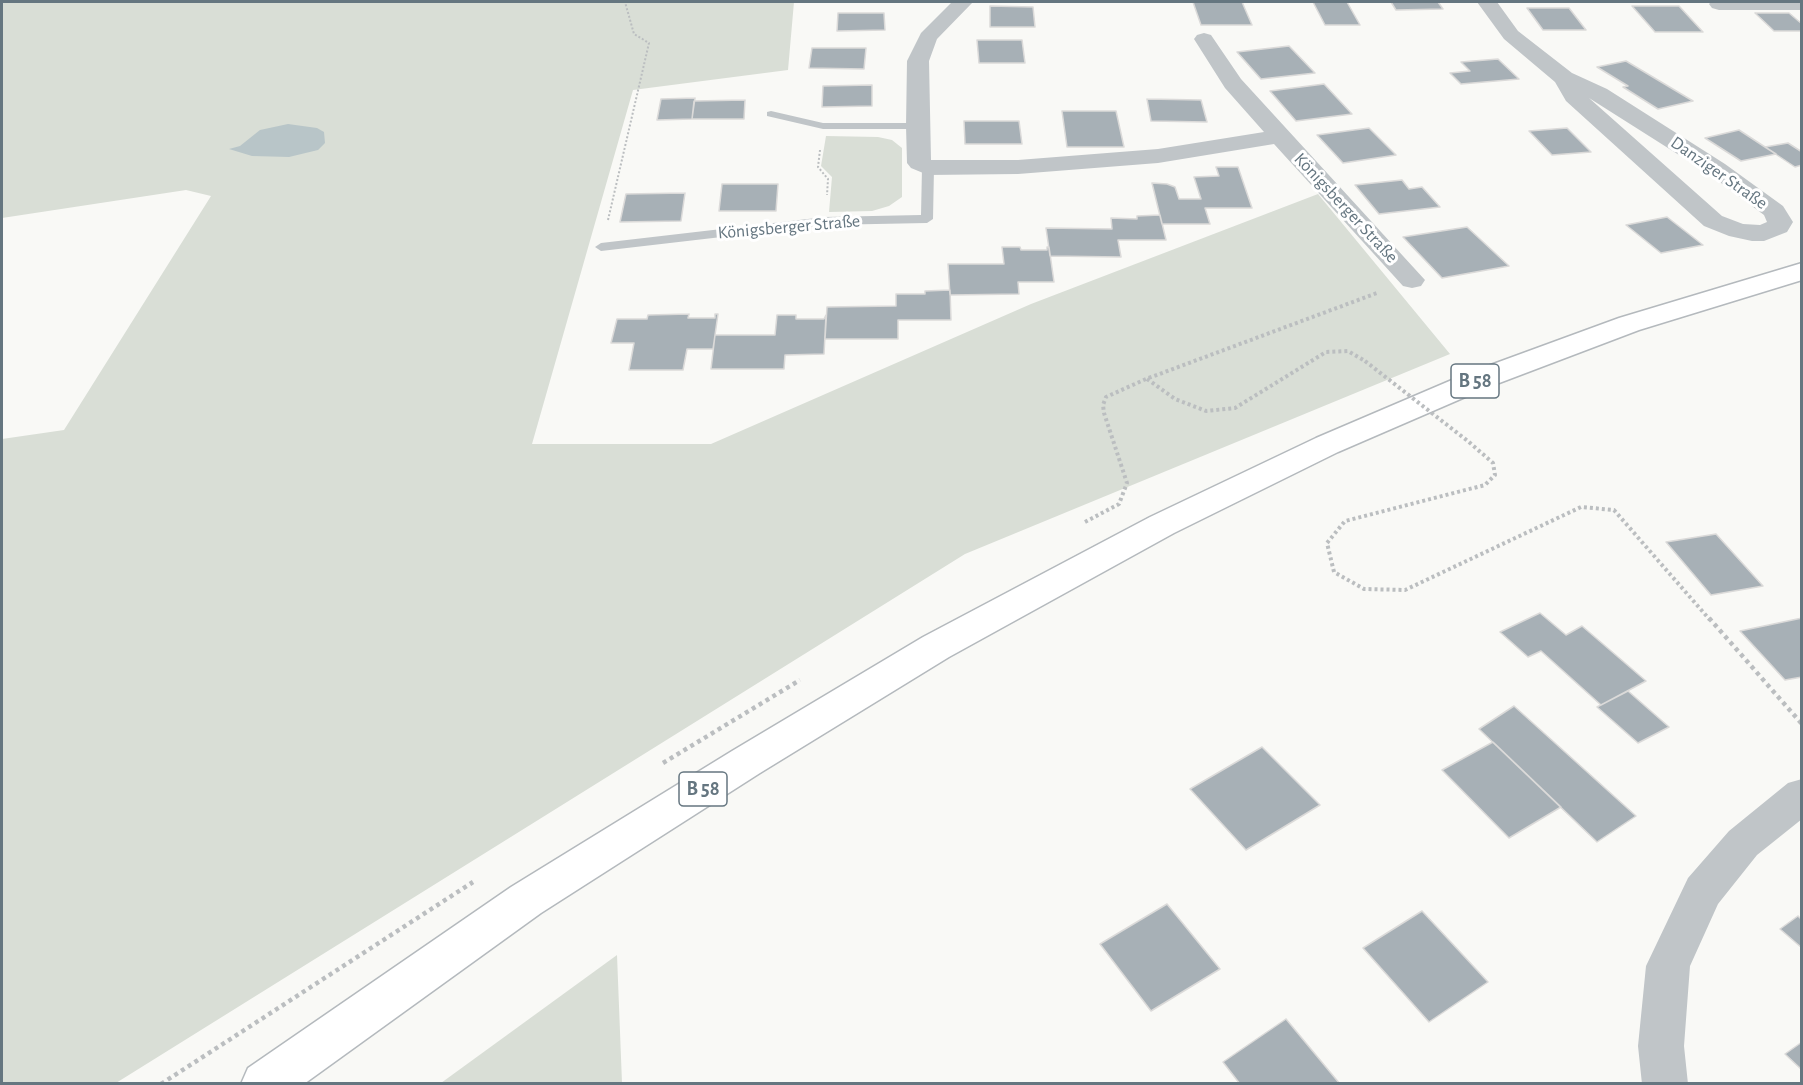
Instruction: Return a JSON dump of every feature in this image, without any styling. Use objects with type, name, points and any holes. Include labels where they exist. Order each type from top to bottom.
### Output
[{"type":"main road","name":"B 58","points":[[264,1083],[526,900],[746,762],[936,647],[1162,525],[1327,445],[1476,381],[1629,324],[1802,271]]},
{"type":"street","name":"Königsberger Straße","points":[[963,2],[928,37],[918,61],[919,163],[928,168],[1018,167],[1158,156],[1280,136]]},
{"type":"street","name":"Danziger Straße","points":[[1487,2],[1511,35],[1564,78],[1599,94],[1717,169],[1774,211],[1778,217],[1778,227],[1764,233],[1752,233],[1738,231],[1713,221],[1574,96],[1564,78]]},
{"type":"street","points":[[1719,4],[1802,4]]},
{"type":"street","name":"Königsberger Straße","points":[[1204,39],[1233,83],[1412,280]]},
{"type":"street","points":[[1665,1083],[1661,1046],[1668,966],[1703,891],[1743,843],[1802,795]]},
{"type":"lane","points":[[771,114],[823,126],[917,126]]},
{"type":"lane","name":"Königsberger Straße","points":[[602,246],[825,221],[927,219],[928,168]]},
{"type":"path","points":[[602,246],[649,43],[634,34],[625,2]]},
{"type":"path","points":[[823,126],[818,167],[828,179],[825,221]]},
{"type":"path","points":[[1077,526],[1119,504],[1127,483],[1104,413],[1103,405],[1106,397],[1146,379],[1412,280]]},
{"type":"path","points":[[1146,379],[1175,399],[1206,411],[1235,408],[1326,352],[1348,351],[1365,361],[1469,442],[1493,463],[1495,475],[1485,485],[1345,521],[1327,543],[1334,572],[1364,589],[1405,590],[1581,507],[1614,510],[1802,724]]},
{"type":"path","points":[[661,764],[810,675]]},
{"type":"path","points":[[161,1083],[483,875]]},
{"type":"shaded area","points":[[2,2],[794,2],[788,70],[633,90],[532,444],[711,444],[1031,304],[1318,194],[1450,354],[965,554],[116,1083],[2,1083],[2,439],[64,430],[211,196],[186,190],[2,218]]},
{"type":"shaded area","points":[[288,124],[317,128],[324,132],[325,143],[318,150],[289,157],[252,156],[229,149],[240,146],[260,130]]},
{"type":"shaded area","points":[[826,136],[878,137],[892,140],[902,148],[902,197],[889,206],[872,211],[829,212],[832,177],[821,166]]},
{"type":"shaded area","points":[[617,955],[622,1083],[441,1083]]},
{"type":"building","points":[[1193,2],[1242,2],[1252,25],[1201,25]]},
{"type":"building","points":[[1313,2],[1347,2],[1360,25],[1325,25]]},
{"type":"building","points":[[1391,2],[1438,2],[1443,9],[1396,10]]},
{"type":"building","points":[[990,6],[1033,7],[1035,27],[990,27]]},
{"type":"building","points":[[1632,6],[1679,6],[1703,32],[1655,32]]},
{"type":"building","points":[[1527,8],[1569,8],[1586,30],[1543,30]]},
{"type":"building","points":[[838,13],[884,13],[885,30],[837,31]]},
{"type":"building","points":[[1755,13],[1789,13],[1802,24],[1802,31],[1774,31]]},
{"type":"building","points":[[977,40],[1022,40],[1025,63],[979,63]]},
{"type":"building","points":[[1289,46],[1315,73],[1261,79],[1237,52]]},
{"type":"building","points":[[812,48],[866,48],[864,69],[809,68]]},
{"type":"building","points":[[1498,59],[1519,79],[1461,84],[1450,73],[1470,71],[1461,62]]},
{"type":"building","points":[[1626,61],[1693,101],[1658,109],[1623,87],[1628,86],[1597,67]]},
{"type":"building","points":[[1324,84],[1352,114],[1296,121],[1270,91]]},
{"type":"building","points":[[872,85],[872,106],[822,107],[823,86]]},
{"type":"building","points":[[695,98],[692,119],[657,120],[661,99]]},
{"type":"building","points":[[1147,99],[1201,100],[1207,122],[1151,121]]},
{"type":"building","points":[[745,100],[744,119],[692,119],[694,101]]},
{"type":"building","points":[[1062,111],[1116,111],[1124,147],[1067,147]]},
{"type":"building","points":[[964,121],[1019,121],[1022,144],[965,144]]},
{"type":"building","points":[[1369,128],[1396,155],[1343,163],[1317,135]]},
{"type":"building","points":[[1567,128],[1591,152],[1552,155],[1529,131]]},
{"type":"building","points":[[1739,130],[1776,154],[1741,161],[1705,138]]},
{"type":"building","points":[[1788,143],[1802,152],[1802,165],[1795,167],[1765,147]]},
{"type":"building","points":[[1216,167],[1238,167],[1252,208],[1205,208],[1210,224],[1162,224],[1152,183],[1175,187],[1179,199],[1201,199],[1194,177],[1219,176]]},
{"type":"building","points":[[1402,180],[1409,189],[1422,187],[1440,207],[1379,214],[1355,185]]},
{"type":"building","points":[[722,184],[778,184],[776,211],[719,211]]},
{"type":"building","points":[[685,193],[681,221],[620,222],[626,194]]},
{"type":"building","points":[[1160,215],[1166,240],[1118,240],[1121,257],[1050,256],[1046,228],[1112,229],[1111,218],[1137,219],[1137,216]]},
{"type":"building","points":[[1667,217],[1703,245],[1661,253],[1626,225]]},
{"type":"building","points":[[1467,227],[1509,266],[1442,278],[1403,237]]},
{"type":"building","points":[[1002,247],[1047,250],[1049,247],[1054,282],[1018,282],[1019,294],[950,295],[948,264],[1004,264]]},
{"type":"building","points":[[950,290],[951,320],[898,320],[898,339],[825,339],[827,307],[896,306],[896,294],[925,294],[925,291]]},
{"type":"building","points":[[689,314],[688,318],[715,318],[715,314],[718,314],[713,349],[687,349],[683,370],[629,370],[634,343],[611,343],[617,319],[647,319],[648,315]]},
{"type":"building","points":[[777,315],[796,315],[796,319],[824,319],[826,315],[824,354],[785,355],[784,369],[711,369],[715,335],[775,335]]},
{"type":"building","points":[[1716,534],[1763,586],[1711,595],[1666,542]]},
{"type":"building","points":[[1540,613],[1566,635],[1582,626],[1646,681],[1601,705],[1541,651],[1528,657],[1500,632]]},
{"type":"building","points":[[1802,618],[1802,677],[1785,680],[1740,631]]},
{"type":"building","points":[[1628,691],[1669,727],[1638,743],[1597,707]]},
{"type":"building","points":[[1514,706],[1636,816],[1597,842],[1479,729]]},
{"type":"building","points":[[1493,742],[1561,807],[1509,838],[1442,770]]},
{"type":"building","points":[[1262,747],[1320,805],[1246,850],[1190,789]]},
{"type":"building","points":[[1167,904],[1220,969],[1151,1011],[1100,944]]},
{"type":"building","points":[[1422,911],[1488,982],[1429,1022],[1363,948]]},
{"type":"building","points":[[1798,916],[1802,920],[1802,948],[1780,929]]},
{"type":"building","points":[[1286,1019],[1340,1084],[1240,1084],[1223,1062]]},
{"type":"building","points":[[1802,1042],[1802,1070],[1785,1054]]}]
